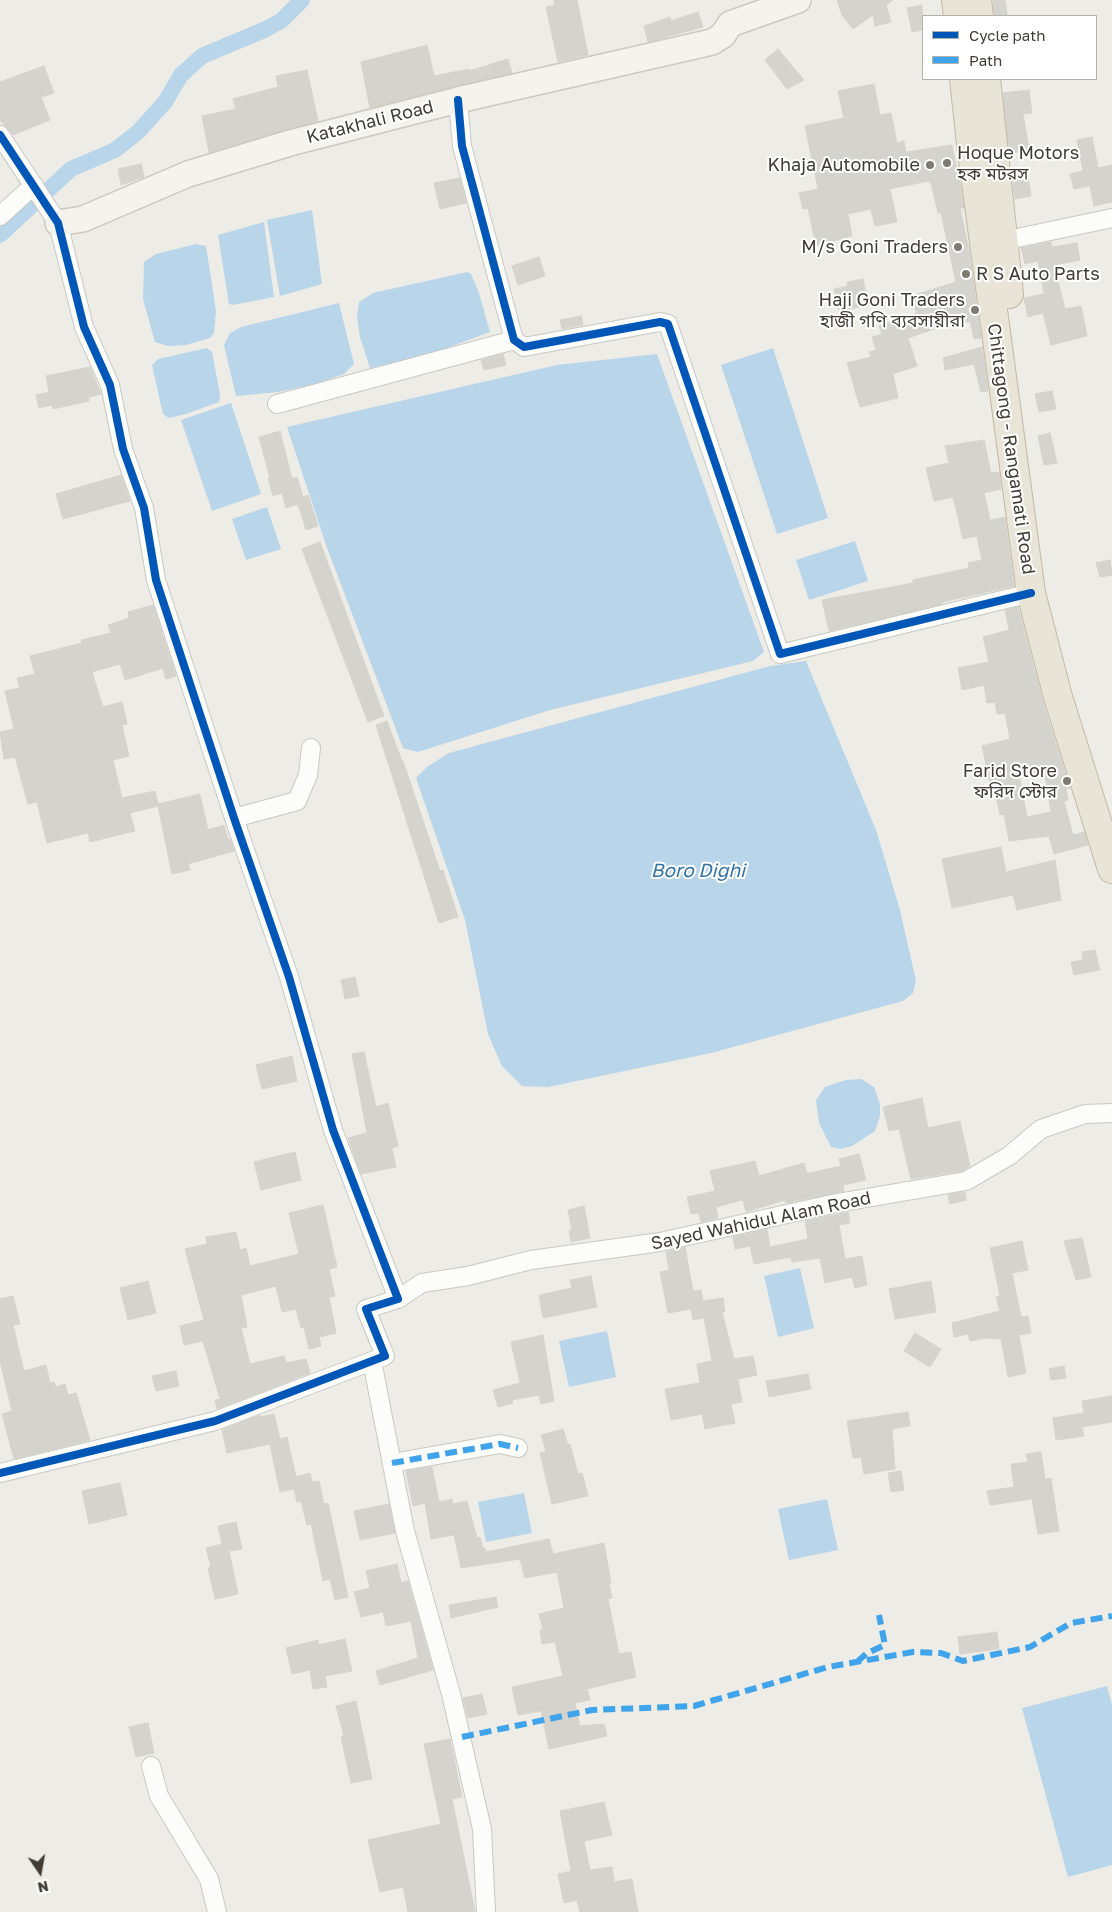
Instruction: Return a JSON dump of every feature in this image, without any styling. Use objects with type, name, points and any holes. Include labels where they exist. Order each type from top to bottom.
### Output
[{"type":"highway","points":[[956,0],[958,15]]},
{"type":"highway","points":[[977,0],[979,15]]},
{"type":"highway","name":"Chittagong - Rangamati Road","points":[[964,80],[973,163],[1031,593],[1058,697],[1112,870]]},
{"type":"highway","name":"Chittagong - Rangamati Road","points":[[986,80],[1022,428],[1047,592],[1068,672],[1112,808]]},
{"type":"street","name":"Katakhali Road","points":[[58,223],[83,219],[188,174],[290,143],[458,100],[712,42],[723,35],[730,24],[798,0]]},
{"type":"street","points":[[458,100],[462,146],[514,340],[524,346],[660,322],[668,324],[780,654],[1031,593]]},
{"type":"street","points":[[0,135],[58,223],[84,327],[110,385],[123,449],[144,508],[156,580],[234,818],[289,977],[333,1130],[398,1299]]},
{"type":"street","points":[[0,216],[34,185]]},
{"type":"street","points":[[1003,241],[1112,218]]},
{"type":"street","points":[[277,404],[514,340]]},
{"type":"street","points":[[234,818],[297,801],[308,775],[311,748]]},
{"type":"street","name":"Sayed Wahidul Alam Road","points":[[372,1361],[385,1356],[366,1309],[398,1299],[422,1283],[468,1276],[531,1260],[677,1239],[818,1207],[966,1181],[1009,1156],[1040,1129],[1085,1114],[1112,1113]]},
{"type":"street","points":[[0,1473],[215,1421],[372,1361],[405,1531],[453,1703],[480,1820],[486,1912]]},
{"type":"street","points":[[392,1463],[500,1444],[518,1448]]},
{"type":"street","points":[[151,1766],[159,1796],[209,1879],[217,1912]]},
{"type":"water","points":[[312,210],[322,284],[280,296],[267,220]]},
{"type":"water","points":[[264,222],[274,297],[233,305],[229,304],[218,235]]},
{"type":"water","points":[[196,244],[206,246],[216,311],[214,333],[210,338],[186,345],[168,346],[155,342],[143,299],[144,262],[156,254]]},
{"type":"water","points":[[467,272],[471,274],[479,293],[490,332],[428,355],[370,368],[360,337],[357,317],[359,302],[373,293]]},
{"type":"water","points":[[339,303],[354,364],[344,374],[315,384],[278,392],[236,396],[224,345],[230,333],[241,327]]},
{"type":"water","points":[[207,348],[212,352],[220,394],[219,402],[169,418],[163,414],[152,365],[158,359]]},
{"type":"water","points":[[773,348],[828,518],[777,534],[721,365]]},
{"type":"water","points":[[657,354],[764,652],[753,661],[550,710],[418,752],[403,748],[326,545],[287,427],[557,365]]},
{"type":"water","points":[[231,403],[261,494],[212,511],[181,420]]},
{"type":"water","points":[[267,507],[281,549],[246,560],[232,519]]},
{"type":"water","points":[[855,541],[868,581],[809,600],[796,560]]},
{"type":"water","name":"Boro Dighi","points":[[806,661],[876,830],[900,910],[916,981],[913,993],[903,1001],[711,1053],[548,1087],[522,1086],[502,1066],[488,1034],[465,920],[416,778],[427,767],[449,753],[770,666]]},
{"type":"water","points":[[861,1079],[874,1087],[880,1104],[880,1116],[875,1131],[852,1146],[841,1149],[831,1147],[819,1123],[816,1100],[825,1087],[846,1080]]},
{"type":"water","points":[[800,1268],[814,1328],[778,1337],[764,1276]]},
{"type":"water","points":[[607,1331],[616,1377],[569,1387],[559,1341]]},
{"type":"water","points":[[524,1493],[532,1533],[486,1542],[478,1502]]},
{"type":"water","points":[[827,1499],[838,1550],[789,1560],[778,1509]]},
{"type":"water","points":[[1107,1686],[1112,1705],[1112,1865],[1068,1877],[1022,1708]]},
{"type":"building","points":[[554,0],[577,0],[588,55],[558,62],[546,7],[555,5]]},
{"type":"building","points":[[837,0],[893,0],[886,5],[891,22],[875,26],[873,15],[853,29],[842,15]]},
{"type":"building","points":[[993,0],[1005,0],[1007,15],[994,15]]},
{"type":"building","points":[[922,5],[922,30],[912,32],[907,8]]},
{"type":"building","points":[[698,12],[703,27],[648,42],[644,26],[670,17],[671,21]]},
{"type":"building","points":[[427,45],[434,76],[469,69],[469,71],[508,59],[512,73],[370,108],[361,62]]},
{"type":"building","points":[[778,49],[804,80],[787,89],[765,60]]},
{"type":"building","points":[[44,66],[54,93],[41,97],[50,120],[13,135],[0,120],[0,82]]},
{"type":"building","points":[[307,70],[318,121],[209,153],[202,116],[236,109],[233,99],[278,87],[276,76]]},
{"type":"building","points":[[874,84],[880,115],[891,113],[897,143],[904,141],[906,152],[952,145],[964,208],[960,208],[969,250],[981,338],[974,339],[970,321],[949,327],[948,324],[908,338],[917,366],[893,374],[898,398],[860,407],[847,363],[871,357],[869,352],[876,350],[872,337],[882,334],[879,326],[917,313],[911,296],[956,282],[941,213],[938,213],[931,183],[928,181],[890,189],[897,222],[875,226],[871,209],[848,214],[852,236],[816,246],[808,208],[803,209],[799,193],[818,189],[805,126],[844,118],[838,91]]},
{"type":"building","points":[[1029,90],[1032,113],[1023,114],[1029,149],[1012,153],[1008,142],[1003,93]]},
{"type":"building","points":[[1092,137],[1098,168],[1112,165],[1112,202],[1094,206],[1090,186],[1074,189],[1070,174],[1083,171],[1077,140]]},
{"type":"building","points":[[141,164],[144,177],[121,185],[118,169]]},
{"type":"building","points":[[1028,176],[1031,196],[1015,199],[1012,178]]},
{"type":"building","points":[[460,178],[466,203],[440,209],[434,183]]},
{"type":"building","points":[[1051,242],[1052,247],[1077,243],[1080,260],[1054,265],[1065,309],[1081,306],[1087,336],[1051,345],[1043,313],[1028,317],[1024,298],[1044,294],[1038,261],[1025,264],[1021,248]]},
{"type":"building","points":[[539,257],[545,276],[518,285],[512,266]]},
{"type":"building","points":[[863,279],[866,293],[862,294],[865,306],[839,311],[834,289],[848,286],[847,282]]},
{"type":"building","points":[[581,316],[583,325],[562,329],[560,320]]},
{"type":"building","points":[[982,347],[988,391],[981,392],[974,364],[945,370],[943,358]]},
{"type":"building","points":[[503,354],[506,365],[484,370],[481,360]]},
{"type":"building","points":[[90,367],[101,394],[89,397],[89,401],[53,409],[52,405],[39,408],[36,395],[49,392],[46,376]]},
{"type":"building","points":[[1052,391],[1056,409],[1039,412],[1035,394]]},
{"type":"building","points":[[280,431],[292,479],[297,477],[303,497],[308,495],[318,526],[306,530],[298,504],[286,508],[282,493],[273,496],[268,478],[270,478],[259,437]]},
{"type":"building","points":[[1050,433],[1057,463],[1044,465],[1038,436]]},
{"type":"building","points":[[984,440],[991,473],[999,472],[1001,489],[984,493],[990,520],[1005,517],[1014,586],[829,631],[822,600],[913,583],[913,580],[969,568],[968,563],[982,560],[977,536],[963,539],[953,497],[934,501],[926,468],[949,463],[945,446]]},
{"type":"building","points":[[121,475],[130,501],[63,519],[56,494]]},
{"type":"building","points":[[320,542],[384,716],[368,722],[302,549]]},
{"type":"building","points":[[1110,560],[1112,575],[1100,577],[1096,563]]},
{"type":"building","points":[[153,605],[176,676],[166,679],[163,668],[125,680],[120,664],[92,672],[103,707],[122,702],[127,724],[122,725],[129,756],[113,760],[122,798],[155,791],[158,804],[200,794],[208,830],[224,825],[228,839],[230,839],[234,851],[188,864],[190,870],[172,874],[158,806],[130,813],[135,831],[90,842],[88,833],[47,843],[37,802],[28,804],[15,757],[4,759],[0,732],[14,729],[5,691],[20,688],[17,678],[35,674],[30,656],[82,643],[81,640],[111,633],[108,625],[129,618],[128,612]]},
{"type":"building","points":[[1018,607],[1045,709],[1070,788],[1066,789],[1068,800],[1064,801],[1073,835],[1084,832],[1088,845],[1054,854],[1049,836],[1009,841],[1004,814],[1000,815],[995,792],[992,793],[982,746],[1010,739],[1005,713],[997,714],[995,702],[987,703],[984,685],[962,690],[958,668],[989,662],[983,637],[1009,630],[1005,610]],"holes":[[[1044,770],[1051,812],[1027,817],[1019,775]]]},
{"type":"building","points":[[387,721],[403,761],[440,871],[443,870],[458,917],[439,923],[376,725]]},
{"type":"building","points":[[1001,847],[1006,872],[1055,860],[1061,900],[1017,910],[1013,895],[952,908],[942,859]]},
{"type":"building","points":[[1095,950],[1100,970],[1074,975],[1071,962],[1083,960],[1082,952]]},
{"type":"building","points":[[355,977],[359,996],[345,999],[341,980]]},
{"type":"building","points":[[364,1052],[376,1107],[388,1103],[398,1146],[392,1148],[396,1167],[361,1174],[348,1138],[367,1133],[352,1054]]},
{"type":"building","points":[[292,1056],[297,1081],[262,1089],[256,1065]]},
{"type":"building","points":[[922,1098],[928,1128],[960,1121],[970,1166],[962,1171],[911,1179],[899,1129],[889,1131],[883,1107]]},
{"type":"building","points":[[295,1152],[301,1180],[261,1190],[254,1162]]},
{"type":"building","points":[[859,1154],[866,1180],[843,1185],[844,1191],[786,1203],[785,1200],[746,1212],[743,1200],[716,1207],[718,1218],[701,1222],[699,1213],[691,1214],[687,1197],[715,1191],[710,1171],[755,1161],[759,1176],[804,1163],[806,1172],[810,1173],[841,1166],[839,1159]]},
{"type":"building","points":[[965,1192],[966,1200],[950,1204],[948,1195]]},
{"type":"building","points":[[323,1205],[337,1267],[329,1269],[335,1296],[329,1297],[336,1333],[319,1337],[321,1346],[309,1349],[304,1327],[301,1328],[296,1309],[282,1312],[276,1286],[241,1295],[247,1327],[241,1328],[250,1364],[284,1356],[286,1363],[306,1359],[310,1373],[217,1409],[215,1400],[220,1399],[203,1341],[184,1345],[180,1326],[204,1320],[185,1249],[207,1244],[206,1237],[236,1232],[240,1250],[246,1248],[250,1266],[299,1254],[289,1213]]},
{"type":"building","points":[[584,1206],[590,1238],[571,1242],[569,1230],[572,1230],[568,1210]]},
{"type":"building","points":[[848,1212],[850,1223],[839,1225],[845,1259],[862,1256],[867,1285],[855,1288],[852,1277],[825,1283],[820,1258],[792,1262],[791,1257],[754,1264],[750,1246],[735,1249],[733,1237],[767,1229],[770,1247],[808,1239],[805,1221]]},
{"type":"building","points":[[1082,1238],[1091,1277],[1076,1280],[1064,1241]]},
{"type":"building","points":[[1022,1241],[1028,1270],[1012,1273],[1021,1317],[1028,1316],[1031,1333],[1019,1335],[1026,1373],[1008,1377],[1001,1339],[986,1338],[970,1341],[968,1334],[954,1337],[952,1323],[1000,1311],[996,1297],[1000,1296],[990,1248]]},
{"type":"building","points":[[685,1247],[693,1291],[701,1290],[703,1301],[723,1298],[725,1312],[722,1312],[734,1359],[753,1356],[757,1375],[738,1379],[742,1402],[731,1404],[735,1423],[705,1429],[702,1414],[671,1420],[665,1389],[700,1383],[697,1364],[712,1361],[704,1318],[693,1320],[691,1309],[668,1313],[660,1272],[669,1270],[666,1252]]},
{"type":"building","points":[[591,1276],[597,1307],[543,1318],[539,1295],[572,1288],[570,1280]]},
{"type":"building","points":[[148,1281],[156,1313],[128,1320],[120,1288]]},
{"type":"building","points":[[931,1281],[936,1312],[895,1319],[889,1289]]},
{"type":"building","points":[[13,1296],[20,1324],[13,1325],[24,1371],[46,1365],[50,1383],[54,1382],[56,1387],[65,1384],[68,1395],[76,1393],[90,1440],[14,1459],[2,1414],[12,1411],[0,1361],[0,1299]]},
{"type":"building","points":[[915,1333],[941,1349],[930,1367],[904,1351]]},
{"type":"building","points":[[543,1335],[554,1401],[541,1404],[539,1395],[512,1400],[513,1403],[498,1407],[493,1390],[520,1383],[511,1342]]},
{"type":"building","points":[[1064,1366],[1066,1378],[1051,1380],[1049,1369]]},
{"type":"building","points":[[176,1371],[179,1386],[156,1391],[152,1376]]},
{"type":"building","points":[[808,1374],[811,1389],[769,1397],[766,1381]]},
{"type":"building","points":[[1112,1396],[1112,1422],[1082,1427],[1084,1436],[1056,1440],[1053,1418],[1084,1413],[1082,1401]]},
{"type":"building","points":[[908,1412],[910,1426],[892,1429],[895,1469],[864,1474],[861,1457],[853,1458],[847,1421]]},
{"type":"building","points":[[274,1414],[280,1439],[287,1437],[296,1477],[310,1473],[312,1482],[319,1481],[324,1504],[328,1503],[348,1597],[335,1600],[330,1579],[323,1581],[311,1524],[307,1525],[301,1501],[297,1502],[294,1489],[280,1492],[270,1444],[227,1453],[222,1430],[260,1415],[260,1417]]},
{"type":"building","points":[[563,1429],[568,1445],[570,1444],[578,1474],[582,1473],[588,1496],[552,1504],[540,1453],[546,1452],[541,1435]]},
{"type":"building","points":[[1041,1452],[1045,1479],[1051,1478],[1059,1531],[1038,1534],[1032,1499],[990,1505],[987,1491],[1014,1487],[1011,1464],[1028,1462],[1026,1454]]},
{"type":"building","points":[[432,1467],[439,1502],[452,1499],[453,1504],[467,1501],[477,1538],[480,1537],[486,1552],[549,1539],[553,1554],[604,1543],[611,1583],[609,1584],[612,1598],[608,1599],[619,1654],[631,1652],[636,1677],[587,1689],[590,1700],[575,1703],[580,1726],[604,1724],[607,1736],[549,1749],[541,1711],[518,1715],[512,1687],[563,1676],[555,1642],[542,1644],[540,1630],[543,1629],[539,1614],[564,1608],[557,1572],[525,1578],[520,1559],[461,1568],[454,1535],[431,1539],[425,1503],[413,1506],[406,1471]]},
{"type":"building","points":[[901,1471],[904,1490],[891,1492],[888,1473]]},
{"type":"building","points":[[120,1483],[127,1515],[89,1524],[82,1491]]},
{"type":"building","points":[[389,1504],[395,1533],[360,1540],[354,1511]]},
{"type":"building","points":[[236,1522],[242,1549],[229,1551],[238,1594],[215,1599],[208,1568],[211,1567],[206,1548],[222,1544],[218,1526]]},
{"type":"building","points":[[397,1564],[401,1583],[408,1581],[433,1670],[380,1685],[376,1671],[418,1658],[411,1621],[386,1626],[383,1612],[361,1617],[354,1592],[370,1588],[366,1571]]},
{"type":"building","points":[[496,1597],[498,1607],[451,1618],[449,1605]]},
{"type":"building","points":[[997,1632],[999,1649],[960,1654],[958,1637]]},
{"type":"building","points":[[345,1639],[352,1671],[325,1676],[327,1687],[313,1689],[310,1670],[292,1674],[286,1648],[318,1640],[319,1645]]},
{"type":"building","points":[[482,1694],[487,1714],[468,1718],[463,1698]]},
{"type":"building","points":[[356,1701],[372,1779],[351,1783],[341,1737],[344,1736],[336,1706]]},
{"type":"building","points":[[148,1723],[154,1753],[136,1757],[129,1727]]},
{"type":"building","points":[[450,1739],[462,1797],[452,1799],[475,1912],[408,1912],[403,1887],[380,1892],[368,1840],[441,1824],[424,1744]]},
{"type":"building","points":[[604,1802],[612,1835],[584,1841],[590,1870],[612,1867],[614,1882],[632,1879],[638,1912],[580,1912],[577,1900],[564,1903],[558,1874],[571,1871],[560,1811]]},
{"type":"waterway","points":[[0,235],[71,169],[115,150],[138,132],[165,102],[181,75],[202,56],[281,21],[302,0]]},
{"type":"marked path","points":[[392,1463],[500,1444],[518,1448]]},
{"type":"marked path","points":[[857,1662],[867,1653],[885,1645],[879,1615]]},
{"type":"marked path","points":[[462,1737],[592,1710],[694,1706],[828,1667],[913,1652],[941,1653],[963,1661],[1030,1647],[1071,1623],[1112,1616]]},
{"type":"cycle path","points":[[458,100],[462,146],[514,340],[524,347],[660,322],[668,324],[780,654],[1031,593]]},
{"type":"cycle path","points":[[0,135],[58,223],[84,327],[110,385],[123,449],[144,508],[156,580],[234,818],[289,977],[333,1130],[398,1299],[366,1309],[385,1356],[215,1421],[0,1473]]},
{"type":"place","name":"Hoque Motors হক মটরস","points":[[947,163]]},
{"type":"place","name":"Khaja Automobile","points":[[930,165]]},
{"type":"place","name":"M/s Goni Traders","points":[[958,247]]},
{"type":"place","name":"R S Auto Parts","points":[[966,274]]},
{"type":"place","name":"Haji Goni Traders হাজী গণি ব্যবসায়ীরা","points":[[975,310]]},
{"type":"place","name":"Farid Store ফরিদ স্টোর","points":[[1067,781]]}]
